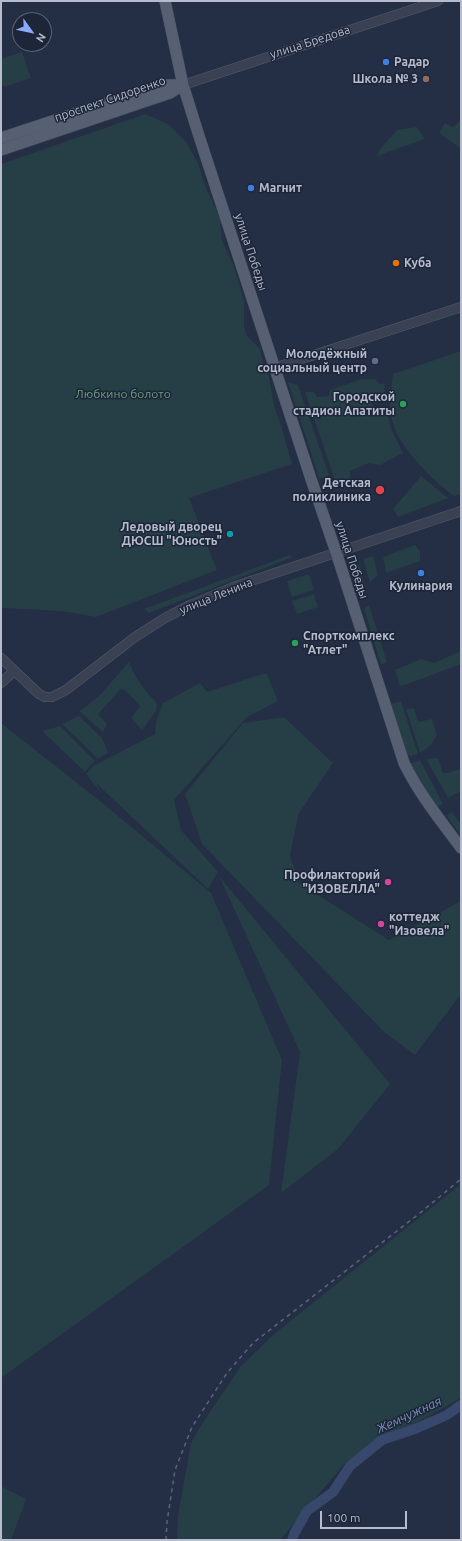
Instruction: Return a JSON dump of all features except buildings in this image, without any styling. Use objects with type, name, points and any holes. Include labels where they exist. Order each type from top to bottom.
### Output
[{"type":"main road","name":"улица Победы","points":[[165,1],[183,85],[404,764],[424,798],[461,848]]},
{"type":"main road","name":"проспект Сидоренко","points":[[1,138],[119,99],[167,85],[183,85]]},
{"type":"main road","name":"проспект Сидоренко","points":[[1,150],[170,93],[183,85]]},
{"type":"street","name":"улица Бредова","points":[[183,85],[438,1]]},
{"type":"street","points":[[274,368],[461,307]]},
{"type":"street","name":"улица Ленина","points":[[1,658],[39,694],[45,697],[57,696],[132,645],[165,618],[190,605],[233,587],[461,511]]},
{"type":"street","points":[[1,682],[14,671]]},
{"type":"green space","points":[[22,52],[31,78],[4,87],[1,85],[1,59]]},
{"type":"green space","name":"Любкино болото","points":[[145,114],[168,124],[187,143],[198,163],[206,188],[220,218],[222,240],[234,267],[244,300],[244,326],[247,336],[260,349],[264,366],[269,377],[274,406],[292,464],[189,498],[217,570],[96,617],[61,611],[1,608],[1,164]]},
{"type":"green space","points":[[461,120],[461,152],[460,148],[439,133],[445,123],[453,127]]},
{"type":"green space","points":[[417,127],[425,139],[377,156],[380,149],[397,130]]},
{"type":"green space","points":[[461,351],[461,494],[454,496],[436,482],[417,462],[401,441],[392,420],[391,397],[393,374]]},
{"type":"green space","points":[[362,379],[375,379],[380,384],[385,383],[384,392],[373,398],[371,403],[377,412],[386,410],[391,429],[403,453],[380,465],[369,463],[350,471],[350,481],[337,487],[305,392],[314,392],[317,397],[329,396],[330,390]]},
{"type":"green space","points":[[288,382],[298,385],[329,475],[328,478],[319,478]]},
{"type":"green space","points":[[421,476],[448,498],[398,517],[393,509]]},
{"type":"green space","points":[[415,545],[420,551],[420,561],[386,573],[383,557]]},
{"type":"green space","points":[[290,555],[293,557],[149,613],[144,609]]},
{"type":"green space","points":[[373,556],[378,575],[370,582],[363,559]]},
{"type":"green space","points":[[359,564],[365,586],[359,589],[354,572],[354,565]]},
{"type":"green space","points":[[309,574],[314,590],[292,597],[287,581]]},
{"type":"green space","points":[[314,594],[318,607],[297,614],[292,601]]},
{"type":"green space","points":[[369,605],[387,662],[381,665],[364,608]]},
{"type":"green space","points":[[461,651],[461,664],[400,686],[395,670],[421,659],[434,663]]},
{"type":"green space","points":[[129,662],[141,684],[157,703],[156,711],[142,730],[131,718],[140,706],[126,691],[121,689],[98,714],[107,724],[103,732],[79,711],[93,701]]},
{"type":"green space","points":[[262,674],[267,674],[278,701],[247,717],[174,800],[181,830],[218,872],[208,889],[96,783],[103,795],[86,774],[93,766],[155,734],[156,721],[163,703],[200,683],[207,692]]},
{"type":"green space","points":[[401,701],[418,754],[406,757],[388,705]]},
{"type":"green space","points":[[414,708],[418,722],[432,719],[437,735],[430,746],[420,753],[406,709]]},
{"type":"green space","points":[[79,716],[102,738],[108,753],[98,759],[62,724]]},
{"type":"green space","points":[[284,717],[333,763],[299,813],[290,855],[299,883],[389,940],[461,901],[461,994],[415,1055],[384,1032],[202,844],[185,794],[243,723]]},
{"type":"green space","points":[[1,723],[105,805],[211,893],[282,1060],[269,1185],[1,1378]]},
{"type":"green space","points":[[60,726],[95,761],[85,772],[42,731]]},
{"type":"green space","points":[[438,758],[443,773],[461,769],[461,791],[448,798],[426,759]]},
{"type":"green space","points":[[420,760],[443,804],[435,808],[409,764]]},
{"type":"green space","points":[[452,812],[461,824],[461,836],[446,815]]},
{"type":"green space","points":[[219,876],[390,1084],[338,1149],[281,1193],[300,1052]]},
{"type":"green space","points":[[461,1184],[461,1398],[346,1462],[280,1540],[177,1540],[178,1516],[191,1443],[203,1422],[241,1366],[273,1335]]},
{"type":"green space","points":[[1,1486],[26,1499],[11,1540],[1,1540]]},
{"type":"waterway","name":"Жемчужная","points":[[292,1540],[307,1511],[333,1492],[350,1466],[382,1440],[415,1429],[447,1415],[461,1405]]},
{"type":"railway","points":[[166,1540],[167,1522],[175,1470],[192,1427],[227,1373],[253,1343],[420,1213],[461,1179]]},
{"type":"place","name":"Радар","points":[[386,62]]},
{"type":"place","name":"Школа № 3","points":[[426,79]]},
{"type":"place","name":"Магнит","points":[[251,188]]},
{"type":"place","name":"Куба","points":[[396,263]]},
{"type":"place","name":"Молодёжный социальный центр","points":[[375,361]]},
{"type":"place","name":"Городской стадион Апатиты","points":[[403,404]]},
{"type":"place","name":"Детская поликлиника","points":[[380,490]]},
{"type":"place","name":"Ледовый дворец ДЮСШ \"Юность\"","points":[[230,534]]},
{"type":"place","name":"Кулинария","points":[[421,573]]},
{"type":"place","name":"Спорткомплекс \"Атлет\"","points":[[295,643]]},
{"type":"place","name":"Профилакторий \"ИЗОВЕЛЛА\"","points":[[388,882]]},
{"type":"place","name":"коттедж \"Изовела\"","points":[[381,924]]}]
